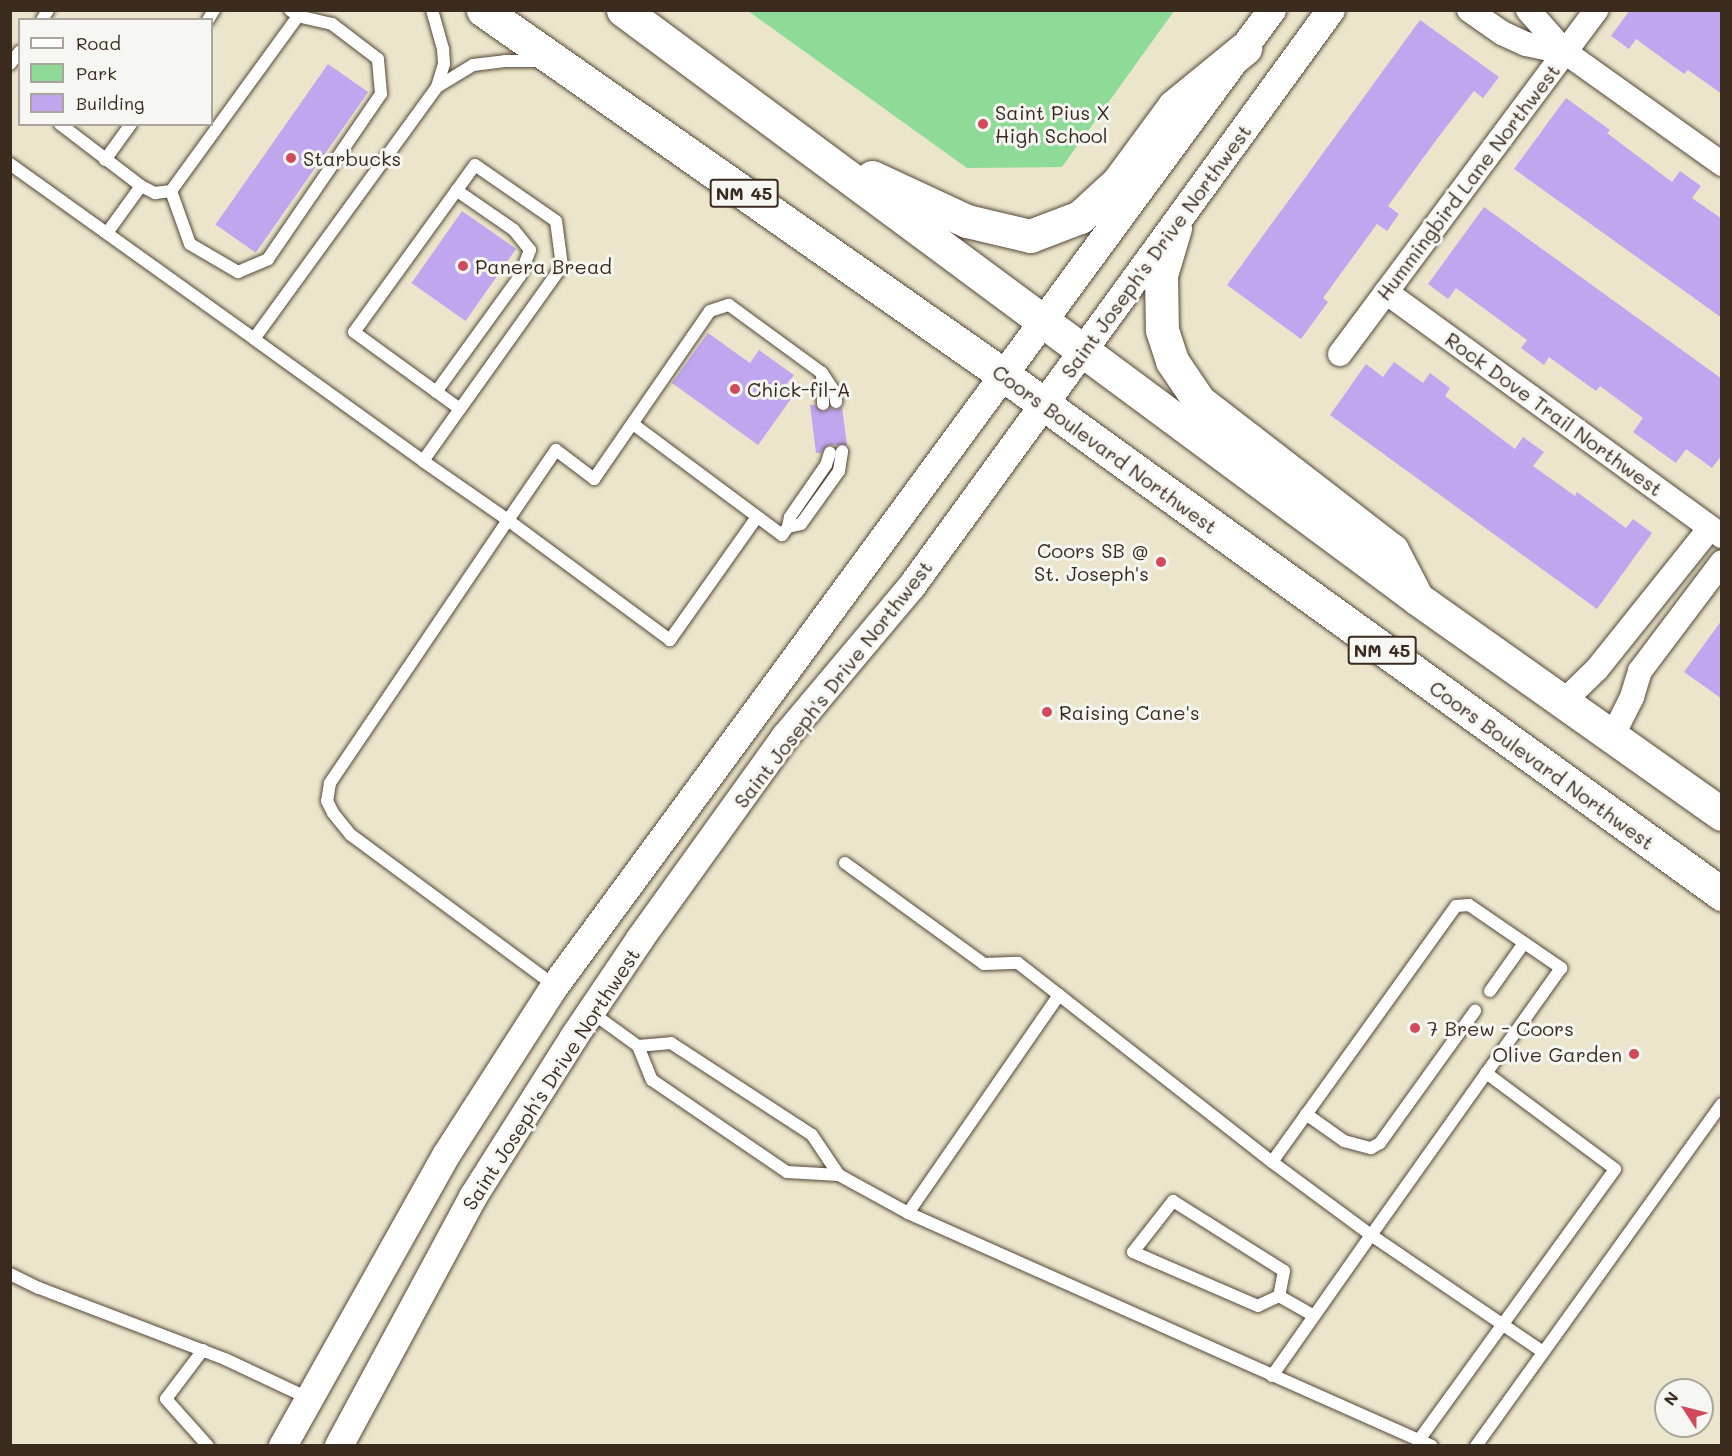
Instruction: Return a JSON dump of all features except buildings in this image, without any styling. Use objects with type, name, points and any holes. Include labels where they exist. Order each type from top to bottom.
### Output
[{"type":"main road","name":"Coors Boulevard Northwest","points":[[483,10],[1005,376],[1722,894]]},
{"type":"main road","points":[[623,10],[1418,599],[1722,814]]},
{"type":"main road","points":[[807,146],[967,221],[1030,236],[1080,217],[1118,182],[1174,106],[1245,48]]},
{"type":"main road","points":[[1175,228],[1161,276],[1162,330],[1172,361],[1199,401],[1392,550],[1418,599]]},
{"type":"street","name":"Saint Joseph's Drive Northwest","points":[[283,1446],[447,1154],[555,986],[1045,323],[1272,10]]},
{"type":"street","name":"Saint Joseph's Drive Northwest","points":[[339,1446],[473,1197],[640,939],[786,736],[912,586],[1082,351],[1175,228],[1331,10]]},
{"type":"street","points":[[1469,10],[1502,33],[1526,44],[1565,52]]},
{"type":"street","points":[[1528,10],[1565,52],[1722,164]]},
{"type":"street","name":"Hummingbird Lane Northwest","points":[[1340,354],[1596,10]]},
{"type":"street","name":"Rock Dove Trail Northwest","points":[[1386,292],[1716,532]]},
{"type":"street","points":[[1562,703],[1597,669],[1716,532]]},
{"type":"street","points":[[1612,737],[1632,697],[1640,671],[1722,562]]},
{"type":"street","points":[[555,986],[591,1012]]},
{"type":"lane","points":[[254,339],[437,87],[444,64],[443,49],[432,10]]},
{"type":"lane","points":[[62,126],[141,186],[155,194],[171,191],[294,13],[332,24],[378,59],[381,94],[268,259],[238,272],[190,244],[171,191]]},
{"type":"lane","points":[[437,87],[473,65],[505,61],[555,61]]},
{"type":"lane","points":[[105,160],[130,126]]},
{"type":"lane","points":[[10,164],[508,520],[669,640],[758,517]]},
{"type":"lane","points":[[423,461],[562,266],[556,221],[475,165],[354,332],[460,409]]},
{"type":"lane","points":[[107,233],[141,186]]},
{"type":"lane","points":[[436,392],[520,276],[530,250],[514,230],[456,190]]},
{"type":"lane","points":[[555,986],[351,835],[333,813],[327,801],[330,783],[556,450],[594,479],[710,311],[729,305],[822,373],[835,392],[836,402]]},
{"type":"lane","points":[[822,373],[823,404]]},
{"type":"lane","points":[[633,424],[758,517],[785,531],[790,517],[836,452]]},
{"type":"lane","points":[[845,863],[984,964],[1018,963],[1272,1162],[1371,1235],[1543,1352]]},
{"type":"lane","points":[[1272,1162],[1456,906],[1469,905],[1561,968],[1272,1376]]},
{"type":"lane","points":[[1490,991],[1524,943]]},
{"type":"lane","points":[[908,1213],[1059,995]]},
{"type":"lane","points":[[1306,1114],[1344,1141],[1371,1148],[1380,1143],[1475,1011]]},
{"type":"lane","points":[[591,1012],[638,1046],[652,1080],[787,1172],[839,1175],[908,1213],[1432,1446]]},
{"type":"lane","points":[[638,1046],[671,1043],[812,1135],[839,1175]]},
{"type":"lane","points":[[1419,1440],[1616,1169],[1486,1074]]},
{"type":"lane","points":[[1476,1446],[1722,1104]]},
{"type":"lane","points":[[1173,1201],[1284,1271],[1279,1296],[1258,1306],[1133,1252],[1173,1201]]},
{"type":"lane","points":[[10,1275],[203,1350],[310,1399]]},
{"type":"lane","points":[[1279,1296],[1314,1316]]},
{"type":"lane","points":[[203,1350],[166,1399],[208,1446]]},
{"type":"green space","points":[[748,11],[1174,11],[1062,167],[967,168]]},
{"type":"place","name":"Saint Pius X High School","points":[[983,124]]},
{"type":"place","name":"Starbucks","points":[[291,158]]},
{"type":"place","name":"Panera Bread","points":[[463,266]]},
{"type":"place","name":"Chick-fil-A","points":[[735,389]]},
{"type":"place","name":"Coors SB @ St. Joseph's","points":[[1161,562]]},
{"type":"place","name":"Raising Cane's","points":[[1047,712]]},
{"type":"place","name":"7 Brew - Coors","points":[[1415,1028]]},
{"type":"place","name":"Olive Garden","points":[[1634,1054]]}]
